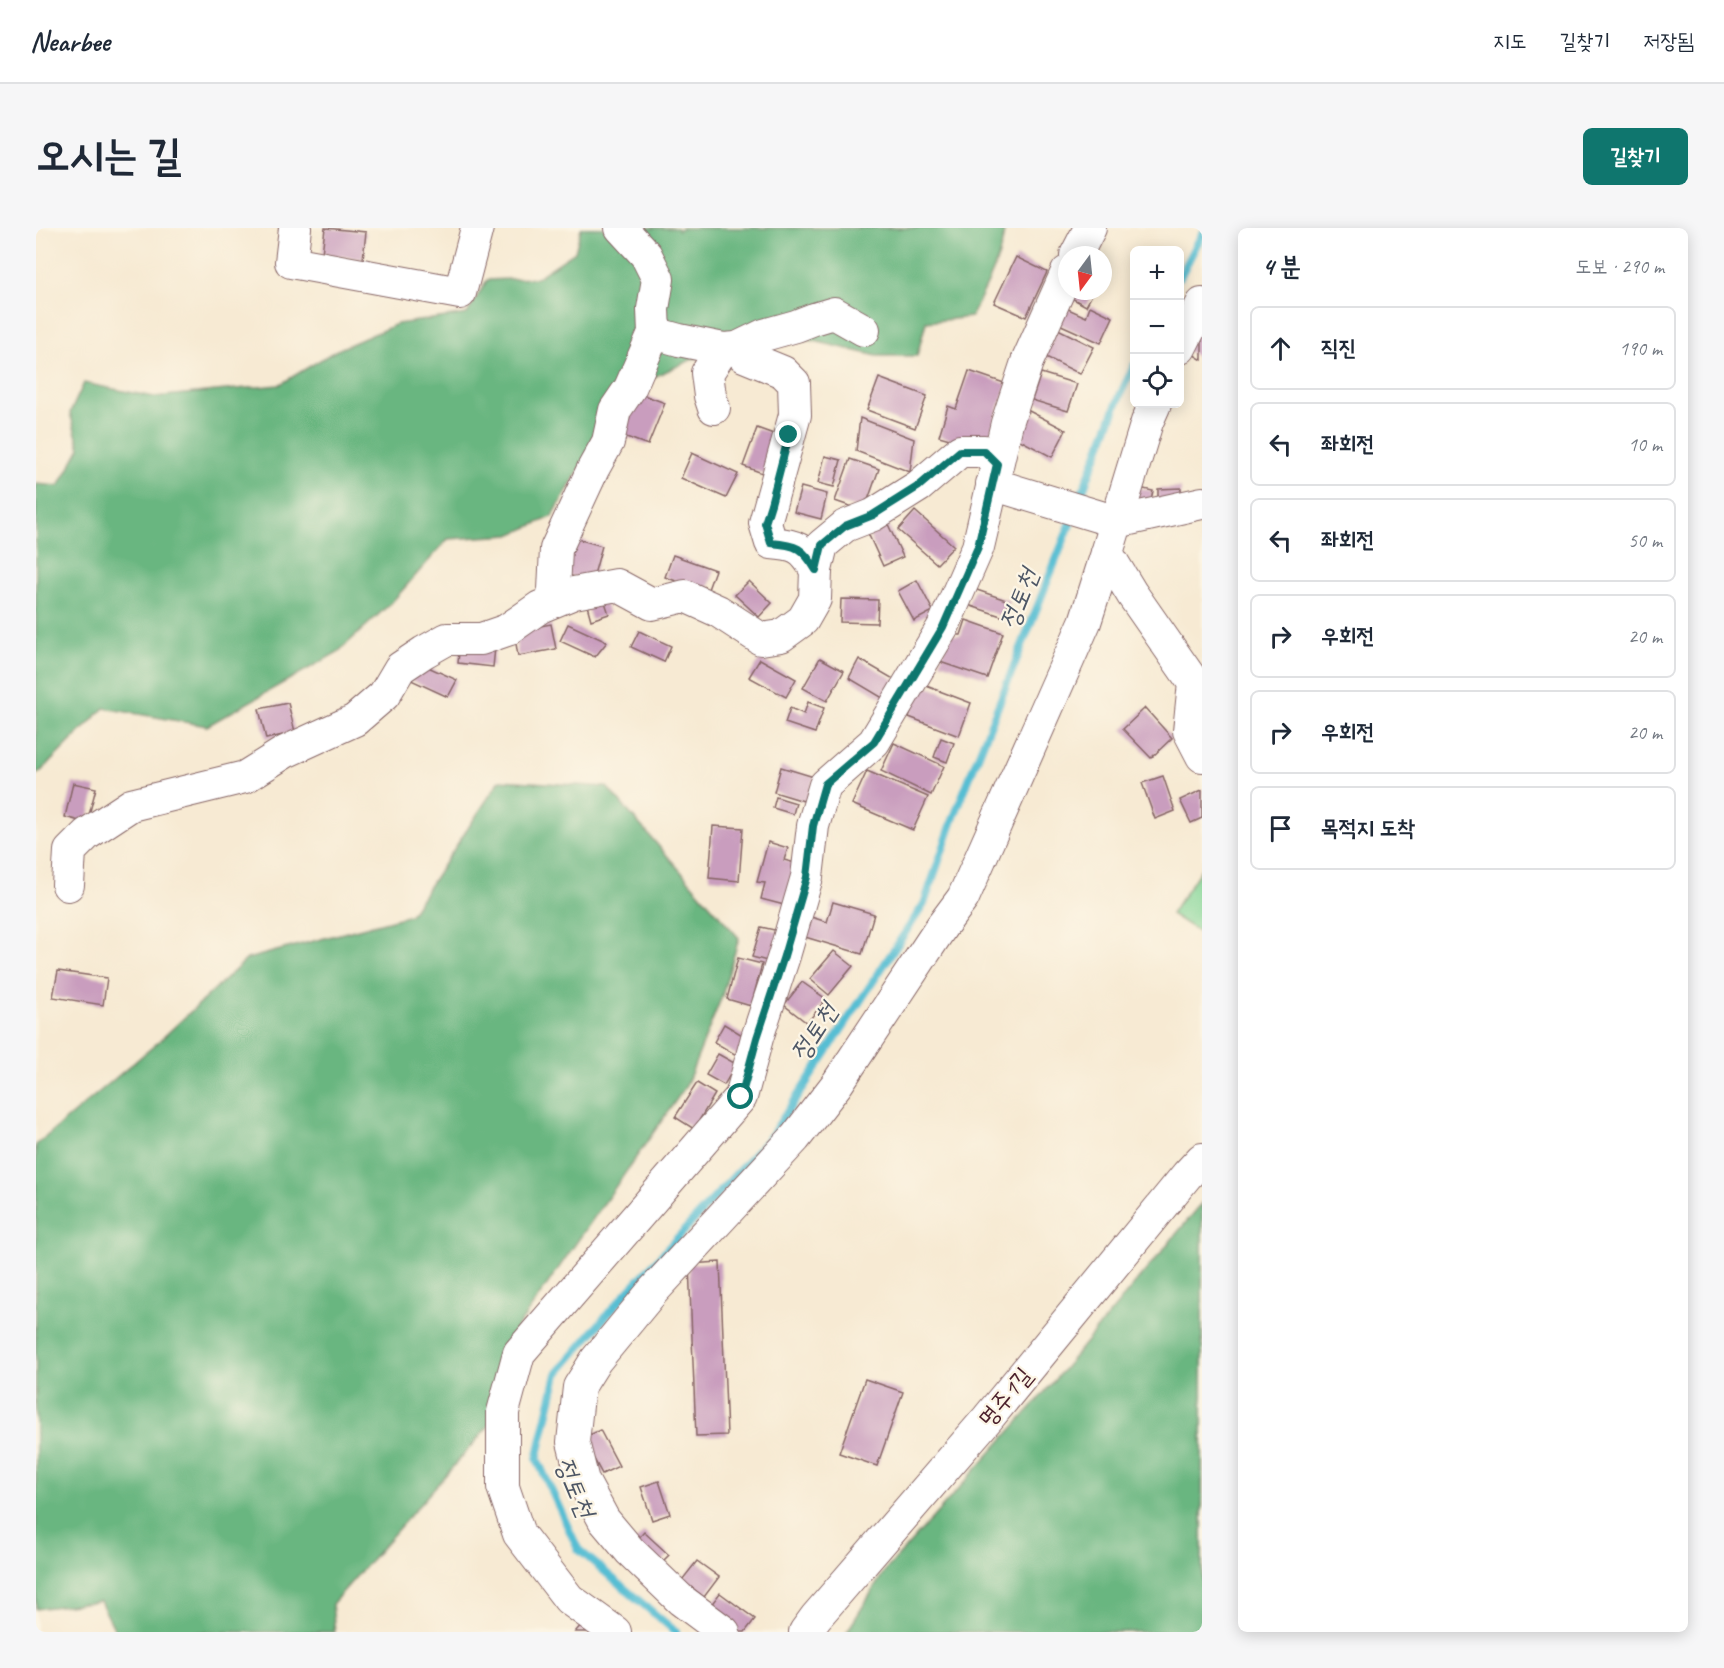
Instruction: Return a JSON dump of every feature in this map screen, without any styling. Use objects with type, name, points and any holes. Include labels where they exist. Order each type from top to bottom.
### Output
[{"type":"street","points":[[295,228],[291,262],[460,293],[477,228]]},
{"type":"street","points":[[551,602],[554,590],[556,549],[608,442],[615,410],[630,388],[654,333],[653,309],[658,279],[646,255],[621,228]]},
{"type":"street","points":[[1081,246],[1090,228]]},
{"type":"street","points":[[615,1632],[569,1599],[519,1534],[503,1487],[503,1412],[519,1353],[741,1097],[807,877],[813,826],[825,784],[874,742],[943,627],[978,547],[1007,423],[1027,362],[1058,292]]},
{"type":"street","points":[[1184,338],[1202,304]]},
{"type":"street","points":[[714,408],[707,373],[730,349],[764,335],[834,313],[864,330]]},
{"type":"street","points":[[654,333],[730,349],[783,372],[794,384],[795,416],[765,523],[771,543],[788,544],[806,553],[816,570]]},
{"type":"street","points":[[724,1632],[681,1600],[630,1551],[604,1520],[583,1481],[573,1442],[579,1387],[596,1360],[653,1291],[795,1138],[843,1075],[963,898],[1085,622],[1107,553],[1114,521],[1153,408]]},
{"type":"street","points":[[68,885],[70,851],[87,834],[131,805],[245,777],[285,752],[355,720],[384,694],[400,668],[447,639],[481,639],[507,630],[540,607],[574,593],[616,585],[652,604],[685,596],[718,611],[761,639],[782,636],[803,620],[816,599],[816,570],[822,545],[845,526],[873,515],[919,486],[960,451],[984,451],[994,474],[1051,501],[1114,521],[1202,502]]},
{"type":"street","points":[[1107,553],[1132,594],[1194,683],[1189,731],[1202,756]]},
{"type":"street","name":"명주1길","points":[[805,1632],[988,1418],[1187,1174],[1202,1159]]},
{"type":"green space","points":[[581,228],[603,228],[607,231],[611,228],[677,228],[678,230],[681,228],[1004,228],[997,261],[971,317],[926,322],[917,356],[877,356],[810,340],[695,358],[606,399],[587,456],[552,517],[510,535],[448,539],[392,602],[338,652],[207,726],[104,708],[36,774],[36,484],[59,486],[80,448],[70,413],[84,383],[154,397],[279,385],[335,351],[397,324],[467,314],[487,280],[536,278],[575,252]]},
{"type":"green space","points":[[500,780],[607,787],[739,938],[722,996],[686,1086],[514,1332],[495,1419],[332,1604],[335,1632],[116,1632],[100,1601],[36,1609],[36,1145],[156,1044],[247,959],[410,915]]},
{"type":"green space","points":[[1202,868],[1202,934],[1171,914]]},
{"type":"green space","points":[[1202,1203],[1202,1632],[847,1632],[884,1572],[1037,1401]]},
{"type":"building","points":[[325,228],[366,232],[363,259],[322,254]]},
{"type":"building","points":[[1016,257],[1047,272],[1026,317],[994,303]]},
{"type":"building","points":[[1075,300],[1089,300],[1086,306]]},
{"type":"building","points":[[1090,306],[1113,317],[1101,343],[1059,324],[1066,308],[1086,317]]},
{"type":"building","points":[[1202,323],[1202,360],[1184,347]]},
{"type":"building","points":[[1058,329],[1094,347],[1080,374],[1044,356]]},
{"type":"building","points":[[969,371],[1007,384],[987,444],[964,443],[939,436],[948,406],[956,409]]},
{"type":"building","points":[[1041,373],[1077,384],[1068,411],[1032,400]]},
{"type":"building","points":[[879,378],[927,396],[915,428],[867,410]]},
{"type":"building","points":[[638,393],[665,403],[648,445],[621,435]]},
{"type":"building","points":[[1029,411],[1066,430],[1052,457],[1016,438]]},
{"type":"building","points":[[860,418],[914,439],[910,472],[856,451]]},
{"type":"building","points":[[757,428],[779,436],[765,474],[743,466]]},
{"type":"building","points":[[692,453],[738,474],[726,498],[681,478]]},
{"type":"building","points":[[825,456],[841,460],[834,487],[818,483]]},
{"type":"building","points":[[850,459],[879,469],[864,511],[835,501]]},
{"type":"building","points":[[801,487],[827,494],[821,519],[794,512]]},
{"type":"building","points":[[1135,487],[1153,491],[1150,504],[1132,501]]},
{"type":"building","points":[[1181,488],[1181,500],[1158,502],[1158,489]]},
{"type":"building","points":[[915,511],[954,546],[937,564],[898,530]]},
{"type":"building","points":[[887,522],[903,557],[883,566],[867,531]]},
{"type":"building","points":[[570,537],[602,546],[592,582],[561,573]]},
{"type":"building","points":[[673,555],[715,570],[707,592],[665,577]]},
{"type":"building","points":[[917,580],[933,611],[914,621],[898,591]]},
{"type":"building","points":[[749,581],[772,603],[759,617],[735,595]]},
{"type":"building","points":[[974,589],[1009,601],[1004,617],[968,605]]},
{"type":"building","points":[[602,593],[609,614],[591,620],[585,598]]},
{"type":"building","points":[[841,599],[878,600],[877,623],[840,622]]},
{"type":"building","points":[[966,620],[1003,633],[987,678],[940,662],[949,635],[961,635]]},
{"type":"building","points":[[551,624],[556,649],[518,656],[514,631]]},
{"type":"building","points":[[568,624],[607,642],[595,657],[560,641]]},
{"type":"building","points":[[639,631],[671,646],[664,662],[631,647]]},
{"type":"building","points":[[460,643],[495,648],[493,667],[458,663]]},
{"type":"building","points":[[820,658],[844,671],[827,701],[803,688]]},
{"type":"building","points":[[760,659],[796,679],[786,697],[749,677]]},
{"type":"building","points":[[859,659],[897,681],[886,700],[849,678]]},
{"type":"building","points":[[419,663],[457,680],[448,697],[411,680]]},
{"type":"building","points":[[921,684],[971,703],[959,736],[909,717]]},
{"type":"building","points":[[808,702],[824,708],[815,733],[785,723],[790,708],[804,714]]},
{"type":"building","points":[[288,703],[295,732],[266,739],[259,709]]},
{"type":"building","points":[[1145,708],[1172,738],[1151,758],[1123,729]]},
{"type":"building","points":[[941,738],[954,743],[947,762],[934,757]]},
{"type":"building","points":[[894,743],[944,766],[931,795],[881,771]]},
{"type":"building","points":[[781,767],[814,777],[807,802],[774,792]]},
{"type":"building","points":[[867,771],[928,797],[913,830],[852,804]]},
{"type":"building","points":[[1163,776],[1175,811],[1155,819],[1142,783]]},
{"type":"building","points":[[73,783],[96,788],[87,823],[65,817]]},
{"type":"building","points":[[1202,790],[1202,818],[1191,823],[1180,800]]},
{"type":"building","points":[[776,797],[796,803],[793,814],[773,808]]},
{"type":"building","points":[[713,826],[743,828],[739,881],[709,878]]},
{"type":"building","points":[[768,842],[788,848],[784,860],[799,864],[788,906],[761,899],[765,883],[757,882]]},
{"type":"building","points":[[833,902],[874,914],[862,954],[805,937],[811,917],[827,922]]},
{"type":"building","points":[[761,927],[779,931],[771,962],[752,957]]},
{"type":"building","points":[[834,951],[853,966],[829,995],[810,979]]},
{"type":"building","points":[[738,958],[762,964],[751,1006],[727,999]]},
{"type":"building","points":[[58,971],[107,978],[103,1005],[53,997]]},
{"type":"building","points":[[802,982],[826,999],[807,1023],[784,1005]]},
{"type":"building","points":[[724,1024],[749,1039],[738,1056],[714,1042]]},
{"type":"building","points":[[718,1054],[736,1064],[724,1085],[706,1075]]},
{"type":"building","points":[[697,1083],[715,1094],[694,1129],[675,1117]]},
{"type":"building","points":[[720,1262],[727,1435],[696,1436],[689,1264]]},
{"type":"building","points":[[865,1379],[903,1392],[877,1466],[839,1453]]},
{"type":"building","points":[[600,1430],[619,1466],[602,1474],[583,1438]]},
{"type":"building","points":[[659,1481],[670,1514],[652,1520],[641,1487]]},
{"type":"building","points":[[644,1532],[669,1555],[656,1568],[632,1545]]},
{"type":"building","points":[[697,1561],[719,1577],[704,1597],[682,1580]]},
{"type":"building","points":[[720,1593],[755,1619],[745,1632],[738,1632],[707,1610]]},
{"type":"building","points":[[584,1622],[594,1632],[575,1632]]},
{"type":"waterway","name":"정토천","points":[[1184,269],[1202,234]]},
{"type":"waterway","name":"정토천","points":[[1078,503],[1130,374]]},
{"type":"waterway","name":"정토천","points":[[676,1632],[578,1549],[537,1459],[557,1374],[612,1309],[772,1135],[924,904],[954,817],[1073,517]]},
{"type":"route","points":[[741,1097],[807,877],[813,826],[825,784],[874,742],[943,627],[978,547],[997,464],[984,451],[960,451],[919,486],[873,515],[845,526],[822,545],[816,570],[806,553],[788,544],[771,543],[765,523],[789,435]]}]
